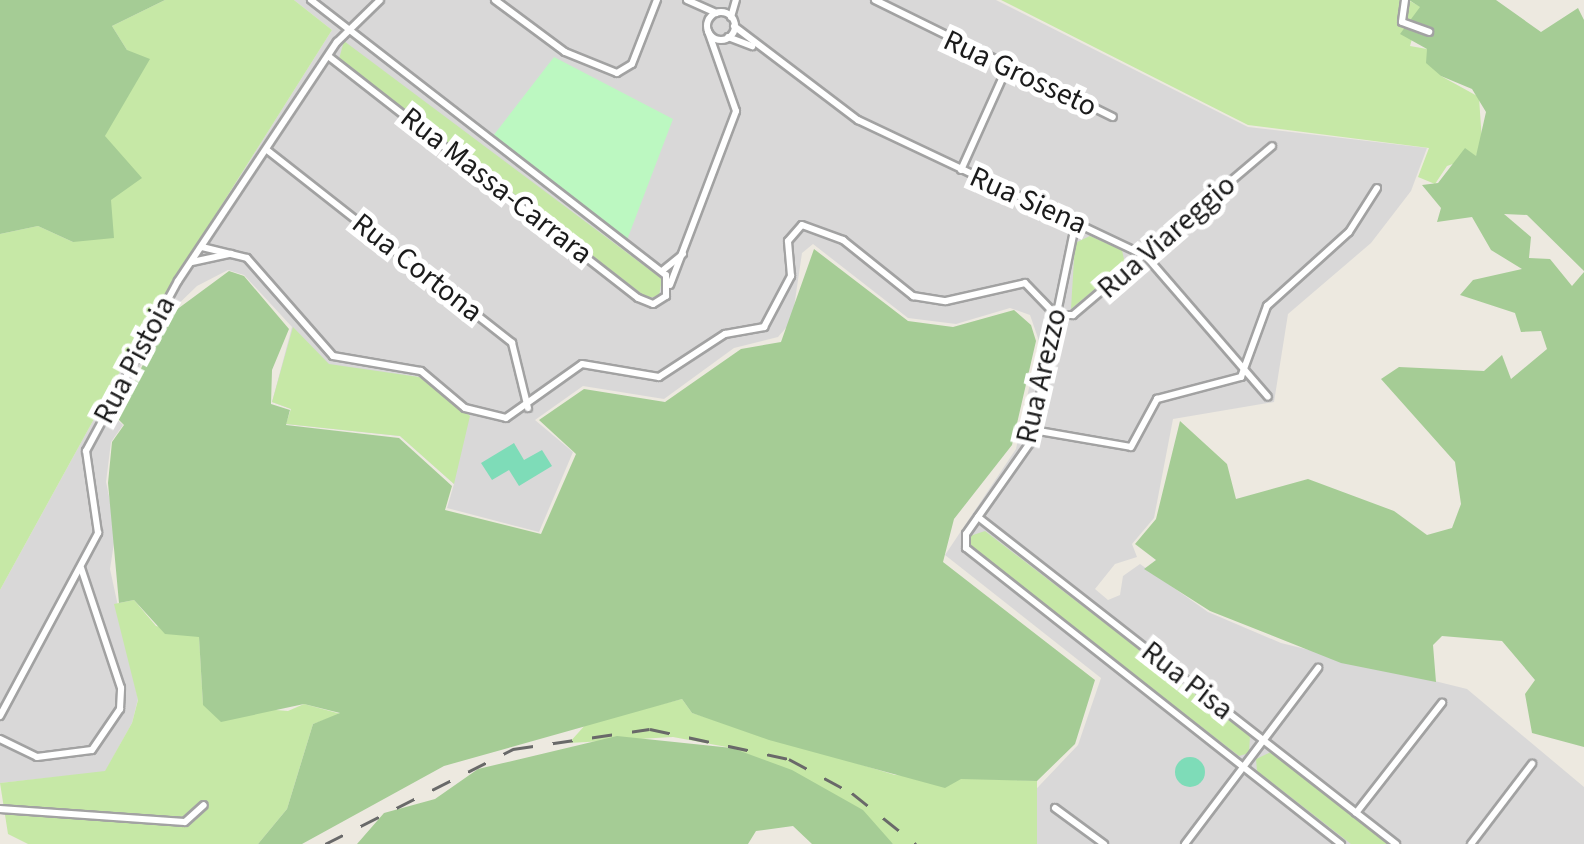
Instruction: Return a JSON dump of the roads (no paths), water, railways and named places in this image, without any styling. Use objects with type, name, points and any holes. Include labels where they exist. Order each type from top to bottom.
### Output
[{"type":"street","points":[[311,0],[661,271],[670,285]]},
{"type":"street","name":"Rua Pistoia","points":[[0,716],[100,528],[86,451],[191,262],[328,56],[380,0]]},
{"type":"street","points":[[495,0],[564,52],[617,74],[632,64],[657,0]]},
{"type":"street","points":[[688,0],[697,7],[731,16]]},
{"type":"street","points":[[707,28],[728,0]]},
{"type":"street","points":[[720,61],[734,26],[731,16],[736,0]]},
{"type":"street","name":"Rua Grosseto","points":[[876,0],[1006,70],[1113,117]]},
{"type":"street","points":[[1405,0],[1402,22],[1429,32]]},
{"type":"street","points":[[670,285],[736,111],[697,7]]},
{"type":"street","name":"Rua Siena","points":[[734,26],[753,46],[840,110],[1146,256],[1268,397]]},
{"type":"street","name":"Rua Siena","points":[[707,28],[753,46]]},
{"type":"street","name":"Rua Massa-Carrara","points":[[328,56],[638,298],[653,304],[666,296],[670,285]]},
{"type":"street","points":[[961,170],[1006,70]]},
{"type":"street","name":"Rua Viareggio","points":[[1056,314],[1080,311],[1272,146]]},
{"type":"street","name":"Rua Cortona","points":[[267,150],[512,343],[528,408]]},
{"type":"street","points":[[1033,430],[1131,446],[1157,399],[1246,372],[1267,306],[1349,232],[1377,188]]},
{"type":"street","name":"Rua Arezzo","points":[[978,517],[1033,430],[1076,222]]},
{"type":"street","points":[[202,246],[250,261],[334,356],[421,372],[487,416],[528,408],[582,364],[659,377],[725,334],[764,328],[791,276],[788,241],[802,225],[843,240],[913,296],[946,301],[1024,283],[1056,314]]},
{"type":"street","points":[[191,262],[232,253]]},
{"type":"street","points":[[661,271],[683,253]]},
{"type":"street","points":[[978,517],[966,534],[969,552],[1340,844]]},
{"type":"street","name":"Rua Pisa","points":[[978,517],[1396,844]]},
{"type":"street","points":[[0,739],[36,757],[92,750],[120,709],[121,688],[80,568]]},
{"type":"street","points":[[1186,844],[1318,668]]},
{"type":"street","points":[[1356,813],[1442,703]]},
{"type":"street","points":[[1471,844],[1532,764]]},
{"type":"street","points":[[0,809],[185,822],[204,805]]},
{"type":"street","points":[[1055,808],[1104,844]]},
{"type":"railway","points":[[325,844],[513,749],[650,729],[789,759],[852,793],[916,844]]}]
